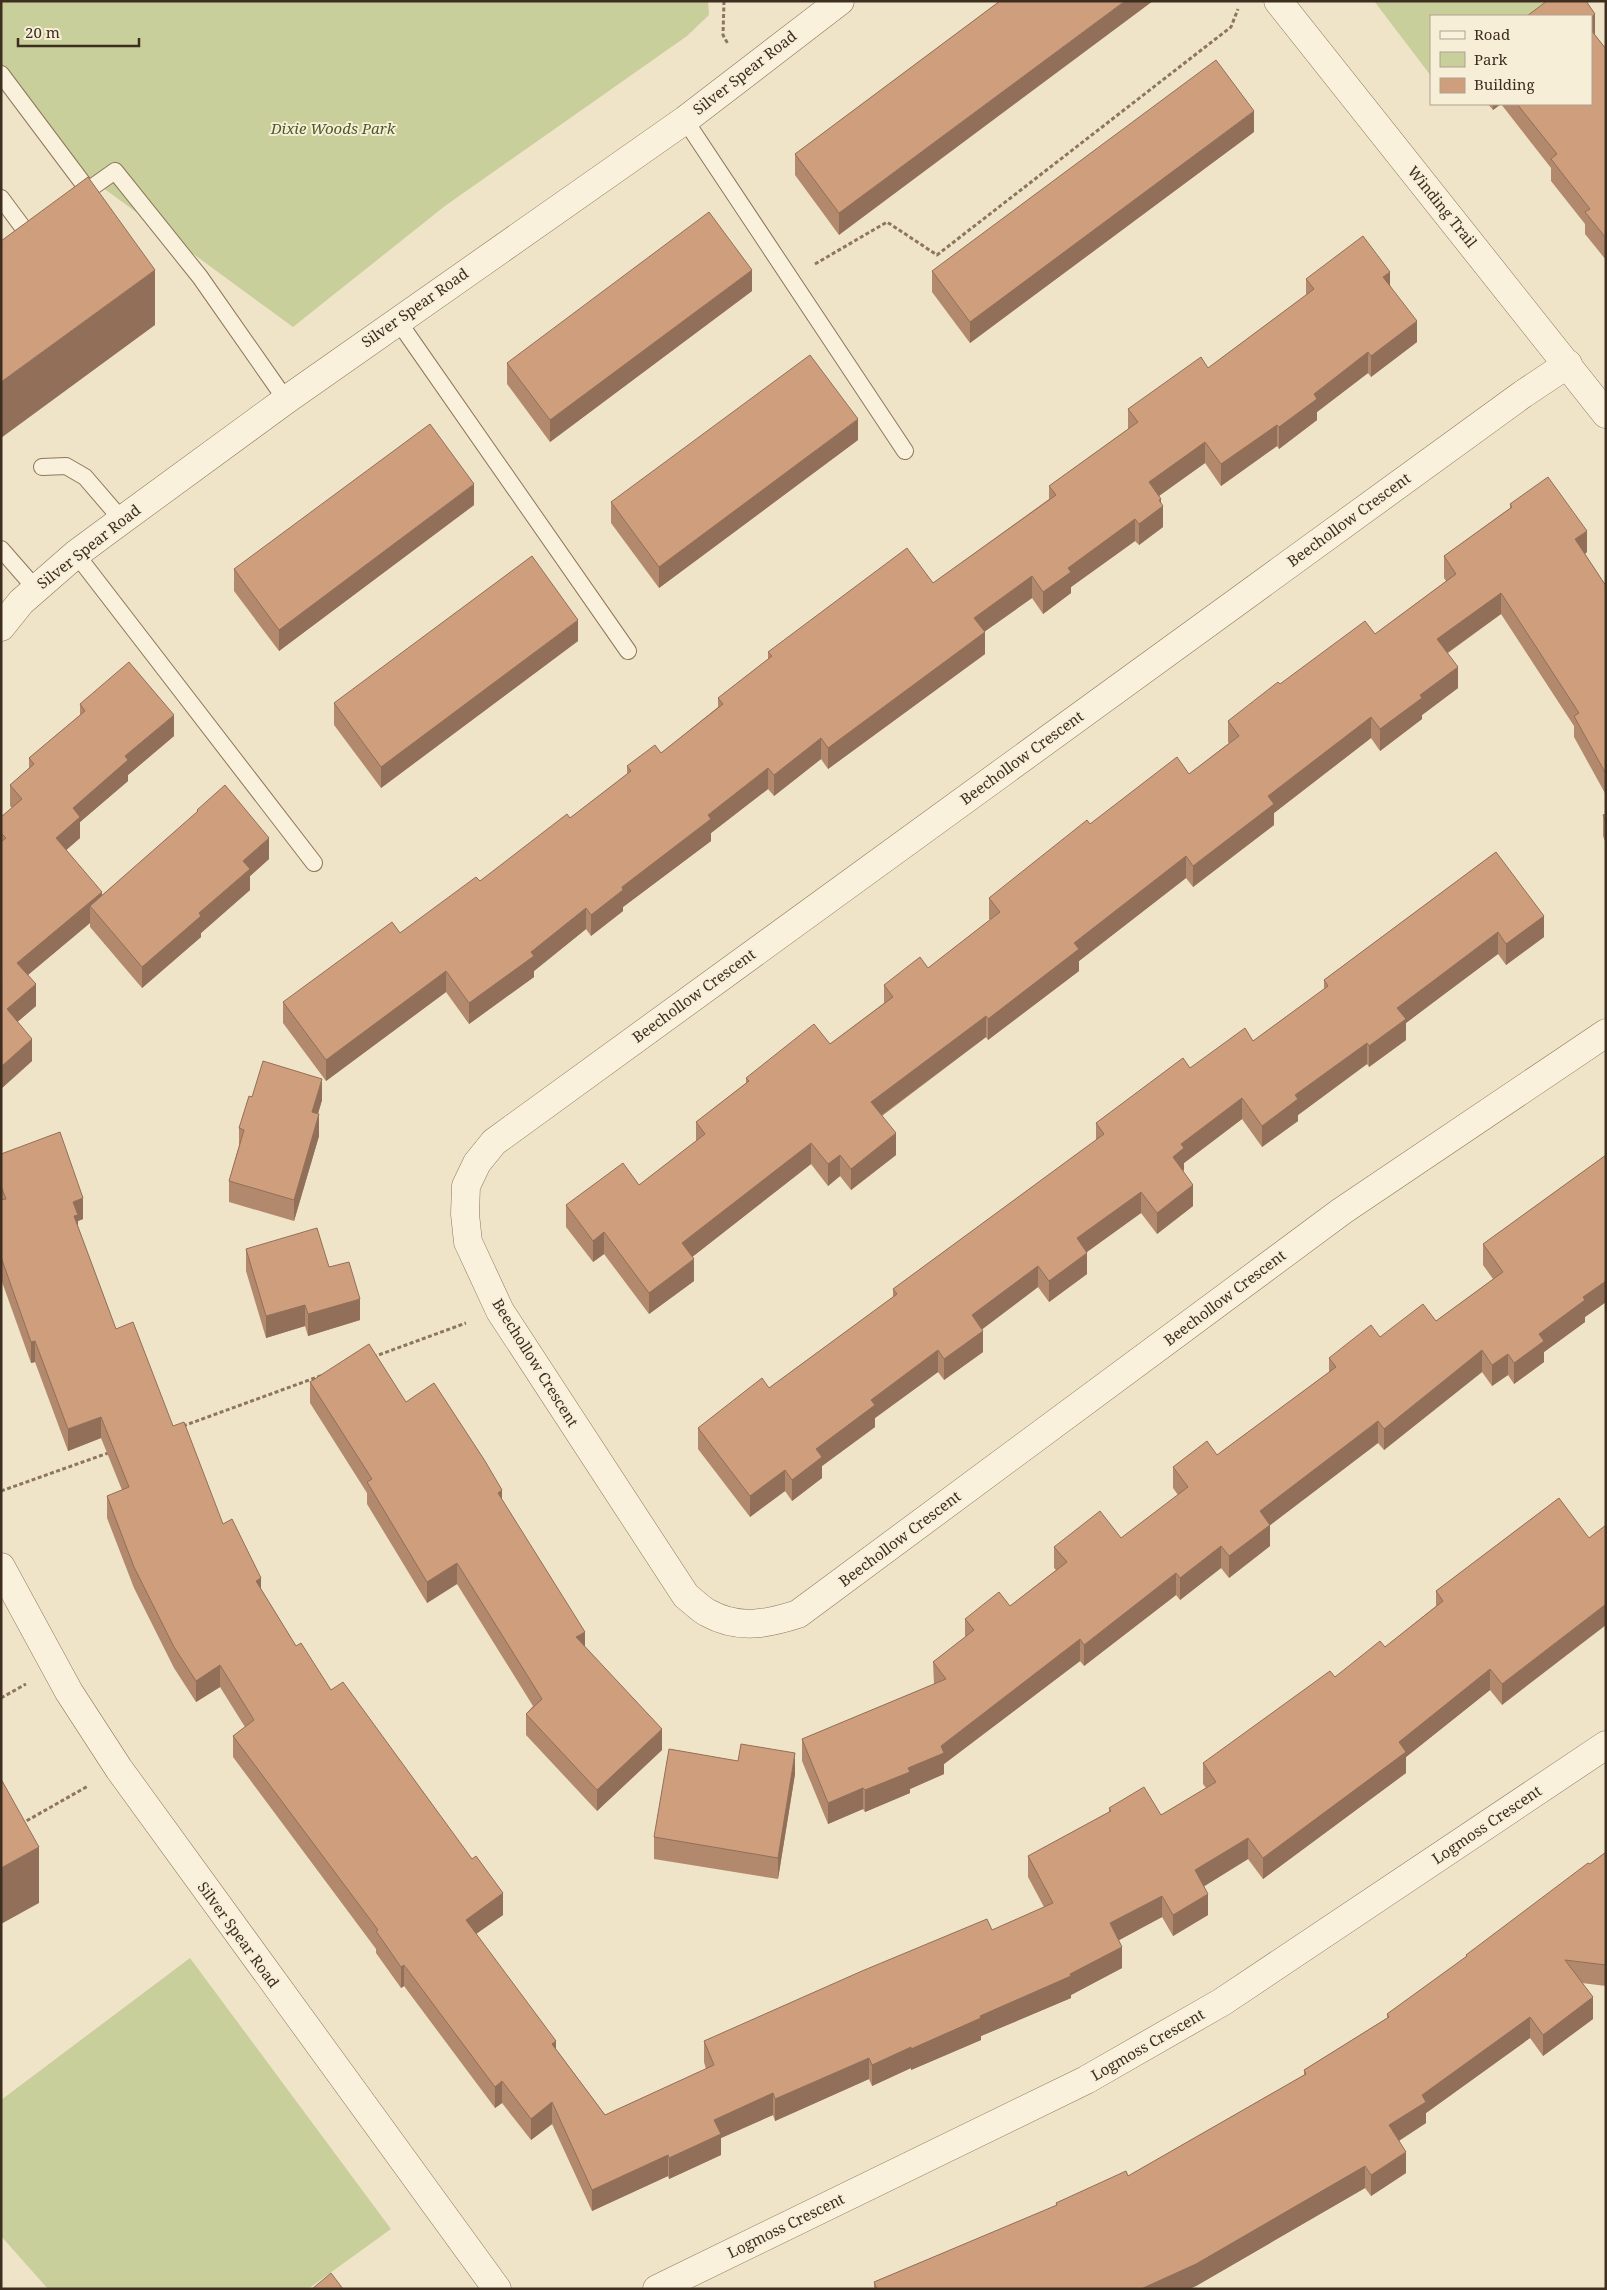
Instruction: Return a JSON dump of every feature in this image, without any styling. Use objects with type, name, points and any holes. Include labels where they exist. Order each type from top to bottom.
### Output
[{"type":"street","name":"Silver Spear Road","points":[[1,627],[21,602],[76,554],[286,400],[684,120],[840,1]]},
{"type":"street","name":"Winding Trail","points":[[1278,1],[1606,414]]},
{"type":"street","name":"Beechollow Crescent","points":[[1568,364],[1523,394],[494,1142],[478,1162],[466,1186],[465,1214],[468,1242],[500,1311],[686,1596],[707,1613],[736,1623],[766,1624],[798,1614],[1342,1211],[1606,1033]]},
{"type":"street","name":"Silver Spear Road","points":[[1,1566],[69,1692],[119,1769],[497,2289]]},
{"type":"street","name":"Logmoss Crescent","points":[[657,2289],[1086,2080],[1222,2002],[1606,1745]]},
{"type":"lane","points":[[1,74],[88,190]]},
{"type":"lane","points":[[684,120],[905,451]]},
{"type":"lane","points":[[65,206],[115,171],[200,277],[286,400]]},
{"type":"lane","points":[[1,198],[27,234],[50,217]]},
{"type":"lane","points":[[398,321],[628,651]]},
{"type":"lane","points":[[42,467],[66,466],[85,477],[122,520]]},
{"type":"lane","points":[[1,549],[36,589]]},
{"type":"lane","points":[[76,554],[314,864]]},
{"type":"path","points":[[724,1],[723,34],[745,72]]},
{"type":"path","points":[[791,279],[886,222],[937,255],[1231,27],[1238,9]]},
{"type":"path","points":[[368,1359],[500,1311]]},
{"type":"path","points":[[180,1427],[330,1372]]},
{"type":"path","points":[[1,1491],[114,1450]]},
{"type":"path","points":[[13,1828],[119,1769]]},
{"type":"green space","name":"Dixie Woods Park","points":[[1,1],[708,1],[709,15],[687,36],[445,206],[293,327],[50,149],[1,72]]},
{"type":"green space","points":[[1374,1],[1571,1],[1551,15],[1430,15],[1430,75]]},
{"type":"green space","points":[[190,1958],[391,2229],[308,2289],[48,2289],[1,2236],[1,2100]]},
{"type":"building","points":[[1000,1],[1125,1],[839,213],[795,154]]},
{"type":"building","points":[[1547,1],[1586,1],[1595,14],[1592,16],[1528,15]]},
{"type":"building","points":[[1592,31],[1606,49],[1606,238],[1585,212],[1590,209],[1551,159],[1557,154],[1518,105],[1592,105]]},
{"type":"building","points":[[1216,60],[1254,111],[970,322],[932,271]]},
{"type":"building","points":[[88,177],[155,270],[1,382],[1,241]]},
{"type":"building","points":[[709,212],[752,270],[550,420],[507,363]]},
{"type":"building","points":[[1363,236],[1390,272],[1383,277],[1417,321],[1371,356],[1368,352],[1314,394],[1317,399],[1279,427],[1277,425],[1221,464],[1205,442],[1149,482],[1161,499],[1159,500],[1163,506],[1139,524],[1135,519],[1068,568],[1071,572],[1043,592],[1032,576],[974,618],[985,632],[828,748],[821,738],[774,775],[768,768],[708,815],[711,819],[622,887],[623,890],[591,915],[586,908],[531,952],[534,956],[469,1003],[446,971],[326,1060],[283,1002],[392,922],[400,933],[476,877],[480,881],[567,814],[570,818],[631,771],[627,766],[655,745],[661,753],[723,704],[718,698],[772,656],[768,652],[907,548],[933,583],[1056,495],[1049,486],[1138,422],[1128,409],[1201,357],[1208,368],[1314,289],[1306,279]]},
{"type":"building","points":[[810,355],[858,419],[659,567],[611,502]]},
{"type":"building","points":[[430,424],[474,484],[279,630],[234,569]]},
{"type":"building","points":[[1548,477],[1587,531],[1575,539],[1606,586],[1606,774],[1574,716],[1579,713],[1501,593],[1437,639],[1458,667],[1420,695],[1422,698],[1380,729],[1371,717],[1268,796],[1274,804],[1193,866],[1186,856],[1074,943],[1079,949],[988,1019],[986,1016],[871,1102],[896,1133],[851,1169],[840,1155],[828,1164],[811,1143],[682,1243],[694,1259],[649,1293],[604,1232],[593,1241],[566,1205],[623,1163],[639,1185],[705,1134],[696,1122],[749,1081],[746,1078],[814,1024],[830,1044],[893,997],[884,985],[920,957],[928,968],[1000,912],[989,898],[1087,820],[1090,824],[1177,757],[1189,774],[1239,736],[1228,721],[1278,682],[1280,684],[1365,621],[1375,634],[1456,574],[1444,556],[1512,507],[1510,504]]},
{"type":"building","points":[[532,556],[578,620],[381,767],[334,703]]},
{"type":"building","points":[[129,662],[174,715],[125,756],[128,760],[73,808],[80,817],[56,838],[102,892],[17,963],[36,984],[7,1009],[32,1039],[2,1066],[1,842],[6,838],[1,833],[1,817],[22,799],[10,785],[34,764],[29,758],[85,711],[80,704]]},
{"type":"building","points":[[225,785],[269,838],[243,861],[250,869],[199,913],[201,916],[142,967],[90,906]]},
{"type":"building","points":[[1496,852],[1544,916],[1506,944],[1498,932],[1397,1008],[1406,1019],[1369,1046],[1367,1043],[1295,1095],[1298,1099],[1262,1126],[1242,1098],[1181,1144],[1184,1148],[1173,1157],[1193,1185],[1157,1213],[1141,1192],[1077,1238],[1087,1253],[1049,1281],[1038,1266],[972,1315],[983,1331],[944,1359],[938,1350],[871,1400],[875,1405],[816,1449],[822,1457],[792,1480],[785,1470],[750,1496],[698,1428],[762,1378],[769,1388],[897,1294],[893,1289],[1104,1134],[1096,1123],[1183,1058],[1190,1068],[1245,1028],[1253,1041],[1328,986],[1324,980]]},
{"type":"building","points":[[263,1061],[322,1079],[312,1112],[319,1114],[294,1200],[229,1181],[244,1130],[239,1128],[249,1096],[252,1097]]},
{"type":"building","points":[[60,1132],[83,1198],[73,1202],[78,1215],[74,1216],[116,1329],[133,1322],[173,1426],[184,1422],[223,1524],[232,1519],[261,1578],[256,1581],[296,1646],[301,1643],[331,1690],[343,1682],[472,1859],[476,1856],[503,1893],[466,1920],[556,2041],[552,2044],[605,2115],[714,2065],[704,2041],[862,1971],[987,1919],[992,1930],[1053,1903],[1028,1856],[1111,1811],[1109,1808],[1144,1787],[1161,1815],[1216,1782],[1203,1763],[1330,1671],[1335,1677],[1380,1641],[1385,1647],[1443,1601],[1436,1591],[1559,1498],[1589,1538],[1606,1525],[1606,1604],[1502,1684],[1490,1669],[1399,1742],[1406,1752],[1263,1858],[1248,1838],[1195,1870],[1208,1894],[1173,1915],[1162,1896],[1110,1923],[1122,1947],[1070,1974],[1071,1976],[911,2049],[911,2047],[872,2065],[869,2058],[775,2099],[773,2093],[714,2120],[721,2134],[669,2158],[668,2155],[592,2190],[552,2102],[531,2119],[502,2081],[495,2087],[404,1965],[401,1967],[376,1931],[378,1930],[233,1736],[254,1720],[220,1665],[196,1681],[174,1647],[134,1567],[107,1496],[129,1487],[101,1417],[68,1429],[35,1341],[31,1342],[1,1257],[1,1200],[6,1199],[1,1186],[1,1154]]},
{"type":"building","points":[[1606,1155],[1606,1281],[1583,1297],[1585,1300],[1539,1334],[1544,1341],[1514,1363],[1508,1354],[1492,1365],[1482,1350],[1384,1429],[1378,1421],[1260,1511],[1270,1525],[1229,1556],[1221,1546],[1180,1578],[1176,1573],[1084,1645],[1080,1639],[941,1746],[944,1753],[908,1768],[910,1772],[865,1790],[863,1788],[828,1803],[802,1739],[946,1679],[933,1662],[974,1630],[965,1619],[999,1592],[1010,1606],[1067,1562],[1054,1547],[1100,1511],[1121,1538],[1188,1487],[1173,1467],[1207,1441],[1217,1455],[1336,1367],[1329,1358],[1371,1325],[1380,1337],[1423,1304],[1436,1321],[1503,1272],[1483,1244]]},
{"type":"building","points":[[317,1228],[329,1267],[349,1262],[360,1299],[308,1314],[305,1305],[266,1316],[246,1249]]},
{"type":"building","points":[[369,1344],[406,1402],[434,1383],[485,1461],[502,1490],[498,1493],[585,1632],[576,1637],[662,1729],[597,1790],[526,1714],[542,1699],[457,1563],[427,1582],[367,1482],[372,1479],[310,1382]]},
{"type":"building","points":[[741,1744],[795,1753],[778,1858],[654,1837],[669,1749],[738,1761]]},
{"type":"building","points":[[1,1779],[39,1847],[1,1868]]},
{"type":"building","points":[[1606,1852],[1606,1965],[1565,1960],[1593,1997],[1543,2035],[1530,2017],[1422,2095],[1426,2102],[1389,2125],[1406,2152],[1371,2175],[1365,2166],[1196,2264],[1141,2289],[877,2289],[874,2282],[1057,2205],[1056,2203],[1126,2171],[1128,2176],[1306,2074],[1304,2070],[1389,2017],[1387,2014],[1467,1956],[1588,1863],[1590,1864]]},
{"type":"building","points":[[331,2273],[343,2289],[312,2289]]}]
